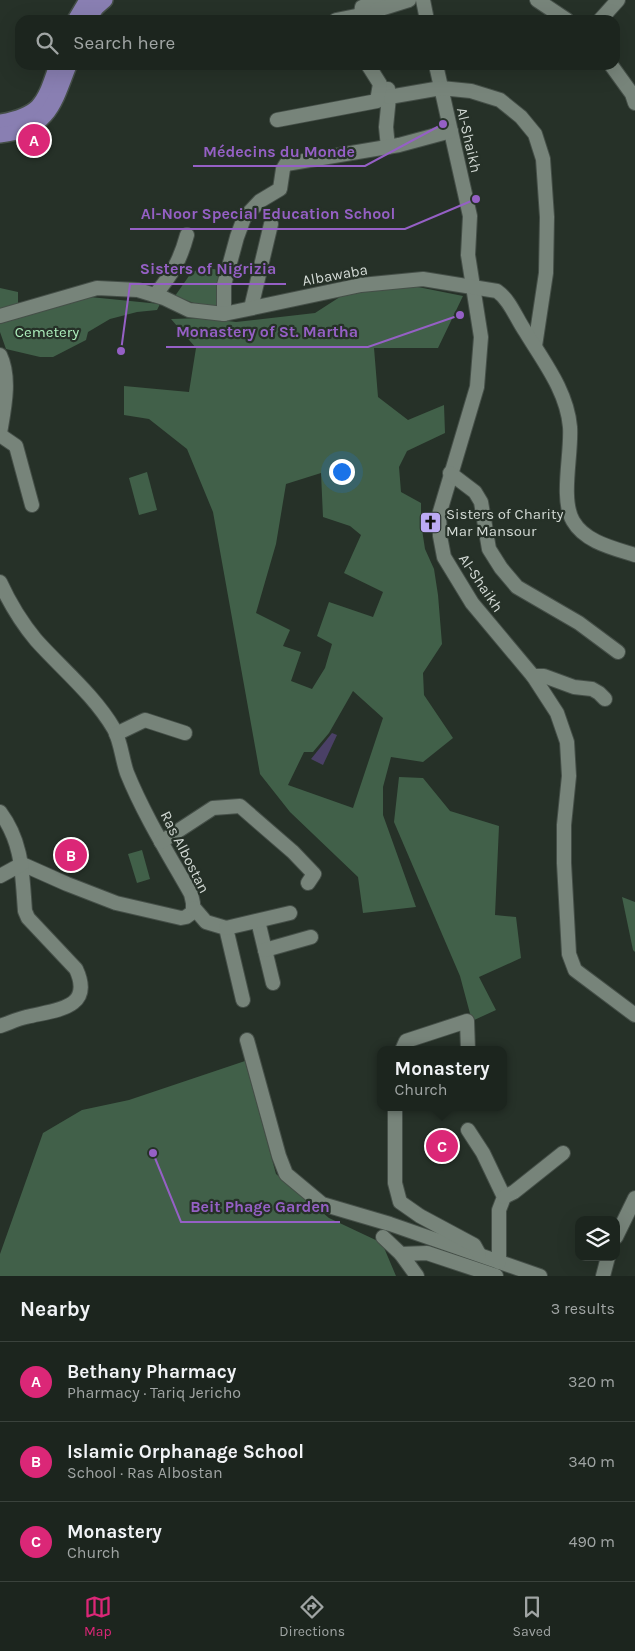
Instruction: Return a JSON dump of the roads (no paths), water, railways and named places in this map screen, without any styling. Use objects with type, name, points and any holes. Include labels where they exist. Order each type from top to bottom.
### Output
[{"type":"main road","points":[[91,15],[105,0]]},
{"type":"main road","points":[[77,15],[83,1]]},
{"type":"main road","points":[[0,122],[17,119],[32,112],[41,104],[55,70]]},
{"type":"main road","points":[[0,135],[12,134],[30,127],[46,116],[57,99],[67,70]]},
{"type":"street","points":[[363,15],[362,7],[381,0]]},
{"type":"street","points":[[373,15],[377,10],[409,0]]},
{"type":"street","points":[[423,0],[426,15]]},
{"type":"street","points":[[537,0],[560,15]]},
{"type":"street","points":[[604,15],[618,0]]},
{"type":"street","points":[[620,65],[629,82],[634,98]]},
{"type":"street","points":[[277,120],[377,101],[380,84],[371,70]]},
{"type":"street","points":[[382,70],[387,80],[389,97],[386,127],[388,146]]},
{"type":"street","name":"Al-Shaikh","points":[[437,70],[470,216],[468,254],[481,337],[476,386],[438,515],[444,557],[472,603],[533,676],[557,713],[567,742],[569,776],[564,825],[569,954],[575,970],[635,1015]]},
{"type":"street","points":[[614,70],[634,98]]},
{"type":"street","points":[[389,97],[441,88],[471,91],[500,100],[521,116],[535,134],[543,159],[547,217],[546,273],[535,346]]},
{"type":"street","points":[[224,314],[224,285],[236,237],[244,218],[260,201],[280,189],[283,169],[286,164],[388,146],[450,131]]},
{"type":"street","points":[[251,308],[271,224]]},
{"type":"street","points":[[155,295],[170,276],[182,255],[187,235]]},
{"type":"street","name":"Albawaba","points":[[0,316],[97,288],[138,290],[155,295],[189,310],[224,314],[361,285],[423,279],[497,291],[504,296],[525,333],[535,346],[563,395],[568,410],[570,443],[567,510],[574,523],[588,537],[600,544],[635,554]]},
{"type":"street","points":[[0,355],[4,362],[6,386],[0,434],[16,446],[32,505]]},
{"type":"street","points":[[450,473],[475,492],[481,502],[489,549],[501,568],[518,587],[579,624],[618,652]]},
{"type":"street","name":"Ras Albostan","points":[[0,582],[12,608],[23,624],[90,696],[116,734],[127,771],[161,842],[191,894],[194,908],[190,915],[181,918],[116,903],[22,864]]},
{"type":"street","points":[[533,676],[544,676],[574,686],[592,689],[599,692],[605,699]]},
{"type":"street","points":[[116,734],[145,720],[185,733]]},
{"type":"street","points":[[161,842],[213,808],[240,806],[293,852],[314,874],[308,883]]},
{"type":"street","points":[[0,812],[18,843],[22,864],[25,911],[28,918],[76,969],[81,979],[81,990],[78,999],[67,1008],[25,1017],[0,1026]]},
{"type":"street","points":[[0,876],[22,864]]},
{"type":"street","points":[[194,908],[206,922],[226,928],[290,913]]},
{"type":"street","points":[[258,921],[273,983]]},
{"type":"street","points":[[226,928],[243,1000]]},
{"type":"street","points":[[265,950],[311,937]]},
{"type":"street","points":[[404,1046],[406,1041],[467,1021],[468,1046]]},
{"type":"street","points":[[247,1040],[279,1156],[286,1174],[322,1204],[390,1224],[531,1275]]},
{"type":"street","points":[[396,1111],[395,1183],[400,1202],[420,1216],[474,1245],[480,1256]]},
{"type":"street","points":[[468,1130],[483,1153],[504,1197]]},
{"type":"street","points":[[499,1262],[499,1210],[504,1197],[514,1192],[563,1153]]},
{"type":"street","points":[[620,1228],[635,1198]]},
{"type":"street","points":[[383,1237],[401,1254],[417,1276]]},
{"type":"street","points":[[401,1254],[427,1252],[496,1276]]},
{"type":"street","points":[[603,1276],[607,1261]]},
{"type":"place","name":"Médecins du Monde","points":[[443,124]]},
{"type":"place","name":"Bethany Pharmacy","points":[[34,140]]},
{"type":"place","name":"Al-Noor Special Education School","points":[[476,199]]},
{"type":"place","name":"Monastery of St. Martha","points":[[460,315]]},
{"type":"place","name":"Sisters of Nigrizia","points":[[121,351]]},
{"type":"place","name":"Sisters of Charity Mar Mansour","points":[[430,523]]},
{"type":"place","name":"Islamic Orphanage School","points":[[71,855]]},
{"type":"place","name":"Monastery","points":[[442,1146]]},
{"type":"place","name":"Beit Phage Garden","points":[[153,1153]]},
{"type":"park label","name":"Cemetery","points":[[47,332]]}]
